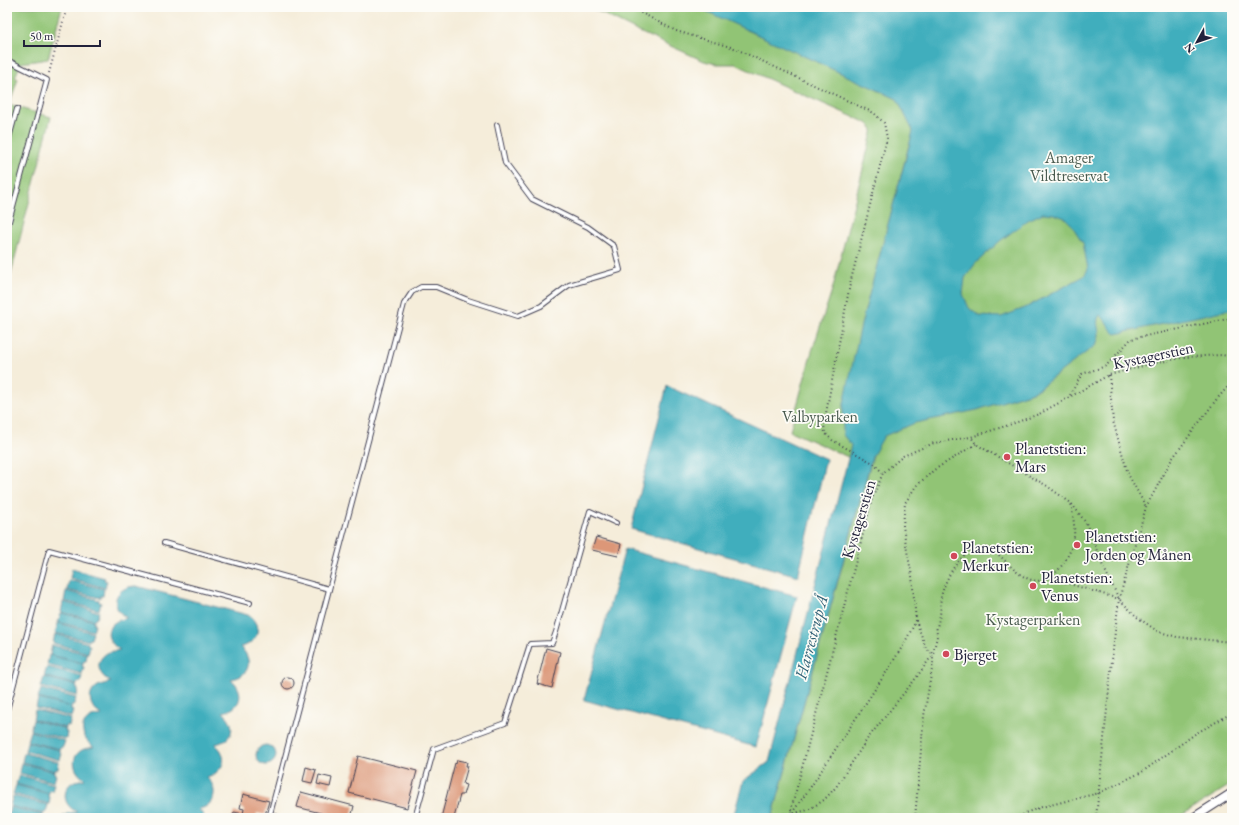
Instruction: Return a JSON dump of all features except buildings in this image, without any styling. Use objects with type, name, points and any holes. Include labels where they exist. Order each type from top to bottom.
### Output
[{"type":"street","points":[[1193,818],[1232,793]]},
{"type":"lane","points":[[7,60],[47,80],[9,214],[7,229]]},
{"type":"lane","points":[[7,145],[9,128],[16,109]]},
{"type":"lane","points":[[282,818],[269,816],[404,304],[412,292],[421,287],[436,287],[468,300],[518,316],[541,306],[569,285],[620,270],[614,246],[588,227],[532,199],[505,163],[497,124]]},
{"type":"lane","points":[[415,818],[434,749],[505,722],[530,644],[552,643],[590,511],[616,523]]},
{"type":"lane","points":[[164,544],[329,589]]},
{"type":"lane","points":[[7,710],[49,550],[250,603]]},
{"type":"path","points":[[47,80],[67,7]]},
{"type":"path","points":[[630,7],[676,31],[741,51],[874,113],[884,124],[887,138],[850,284],[824,424],[825,433],[832,440],[873,463],[883,473]]},
{"type":"path","points":[[1070,396],[1082,374],[1106,366],[1131,339],[1232,318]]},
{"type":"path","name":"Kystagerstien","points":[[789,818],[872,499],[883,473],[903,456],[934,443],[971,437],[1039,414],[1109,375],[1146,365],[1186,357],[1222,355],[1232,357]]},
{"type":"path","points":[[1109,375],[1113,421],[1128,474],[1146,507]]},
{"type":"path","points":[[1096,818],[1119,599],[1146,507],[1172,459],[1216,400],[1232,382]]},
{"type":"path","points":[[971,437],[976,444],[1047,486],[1071,503],[1086,523],[1102,564],[1119,599],[1137,617],[1157,631],[1177,637],[1232,642]]},
{"type":"path","points":[[933,654],[926,648],[916,621],[912,576],[906,551],[903,526],[905,503],[916,486],[934,470],[976,444]]},
{"type":"path","points":[[1050,578],[1061,568],[1073,542],[1071,503]]},
{"type":"path","points":[[915,818],[924,716],[937,636],[941,598],[944,587],[952,570],[958,562],[970,551],[980,547],[987,548],[995,552],[1013,570],[1033,581],[1050,578],[1119,599]]},
{"type":"path","points":[[790,814],[810,788],[889,668],[916,621]]},
{"type":"path","points":[[790,814],[808,810],[824,800],[836,787],[868,738],[933,654]]},
{"type":"path","points":[[1020,818],[1025,813],[1042,807],[1099,793],[1142,772],[1195,734],[1232,713]]},
{"type":"path","points":[[790,814],[808,815],[819,818]]},
{"type":"green space","points":[[7,7],[62,7],[48,59],[21,63],[15,77],[18,79],[9,105],[51,117],[7,289]]},
{"type":"green space","points":[[589,7],[1232,7],[1232,784],[1177,818],[772,818],[873,455],[909,145],[869,297],[850,458],[790,431],[812,351],[833,287],[873,129],[867,123],[736,64],[716,64],[704,61],[639,32]],"holes":[[[1060,372],[1035,391],[971,411]]]},
{"type":"water","name":"Amager Vildtreservat","points":[[697,7],[1232,7],[1232,309],[1116,334],[1100,315],[1097,322],[1099,336],[1096,345],[1035,391],[977,410],[915,423],[884,436],[872,457],[772,818],[733,818],[743,781],[769,762],[848,459],[851,445],[843,435],[843,408],[861,325],[913,131],[897,99]],"holes":[[[1043,213],[1054,214],[1065,218],[1071,224],[1083,243],[1088,269],[1084,276],[1025,308],[1001,317],[979,316],[969,308],[963,294],[965,278],[975,264],[1000,241],[1028,220]]]},
{"type":"water","points":[[667,386],[826,459],[798,576],[631,529]]},
{"type":"water","points":[[625,549],[797,596],[756,747],[584,700]]},
{"type":"water","points":[[72,569],[105,578],[104,580],[107,581],[105,588],[70,578]]},
{"type":"water","points":[[69,580],[104,589],[103,596],[100,596],[100,598],[67,590]]},
{"type":"water","points":[[136,586],[248,615],[256,624],[257,634],[255,638],[246,645],[240,647],[247,657],[248,667],[242,675],[231,679],[239,689],[239,699],[234,707],[223,712],[232,727],[230,736],[215,744],[220,749],[222,754],[223,764],[217,772],[206,777],[213,786],[214,796],[209,804],[199,809],[205,818],[61,818],[68,813],[77,812],[67,803],[65,796],[69,785],[75,781],[85,779],[75,768],[74,764],[76,755],[84,749],[94,747],[84,736],[84,723],[92,717],[102,715],[94,709],[92,705],[90,697],[91,693],[98,686],[111,682],[103,676],[99,669],[100,660],[107,653],[120,650],[110,640],[108,635],[108,631],[114,623],[127,618],[121,614],[117,608],[116,598],[123,590]]},
{"type":"water","points":[[66,591],[99,600],[101,603],[99,610],[64,601]]},
{"type":"water","points":[[63,602],[99,612],[97,618],[94,620],[61,612]]},
{"type":"water","points":[[61,613],[94,621],[93,624],[95,624],[93,631],[58,622]]},
{"type":"water","points":[[58,623],[93,633],[91,639],[89,639],[89,641],[55,633]]},
{"type":"water","points":[[55,634],[88,643],[90,646],[88,653],[53,643]]},
{"type":"water","points":[[52,645],[87,654],[86,661],[83,663],[50,655]]},
{"type":"water","points":[[49,655],[83,664],[82,667],[84,667],[82,674],[47,665]]},
{"type":"water","points":[[47,667],[82,676],[80,683],[78,682],[77,685],[44,676]]},
{"type":"water","points":[[44,677],[77,686],[77,696],[41,687]]},
{"type":"water","points":[[41,689],[76,698],[74,705],[72,704],[72,707],[38,698]]},
{"type":"water","points":[[38,699],[71,707],[71,710],[73,711],[71,717],[36,708]]},
{"type":"water","points":[[35,710],[71,719],[69,726],[67,725],[66,728],[33,719]]},
{"type":"water","points":[[33,720],[66,729],[66,739],[30,730]]},
{"type":"water","points":[[30,731],[65,741],[63,747],[60,749],[27,741]]},
{"type":"water","points":[[27,742],[60,750],[60,753],[62,754],[60,760],[25,751]]},
{"type":"water","points":[[266,745],[273,748],[276,755],[273,762],[266,765],[259,762],[256,755],[259,748]]},
{"type":"water","points":[[24,753],[59,762],[58,769],[55,771],[22,762]]},
{"type":"water","points":[[21,763],[55,772],[54,774],[56,775],[54,782],[19,773]]},
{"type":"water","points":[[19,775],[54,784],[52,791],[50,790],[49,793],[16,784]]},
{"type":"water","points":[[16,785],[49,794],[49,804],[13,794]]},
{"type":"water","points":[[13,796],[48,805],[46,812],[44,812],[44,814],[10,806]]},
{"type":"water","points":[[10,807],[43,815],[43,818],[15,818],[8,816]]},
{"type":"place","name":"Planetstien: Mars","points":[[1007,457]]},
{"type":"place","name":"Planetstien: Jorden og Månen","points":[[1077,545]]},
{"type":"place","name":"Planetstien: Merkur","points":[[954,556]]},
{"type":"place","name":"Planetstien: Venus","points":[[1033,586]]},
{"type":"place","name":"Bjerget","points":[[946,654]]},
{"type":"park label","name":"Valbyparken","points":[[820,416]]},
{"type":"park label","name":"Kystagerparken","points":[[1033,619]]},
{"type":"water label","name":"Harrestrup Å","points":[[811,637]]}]
